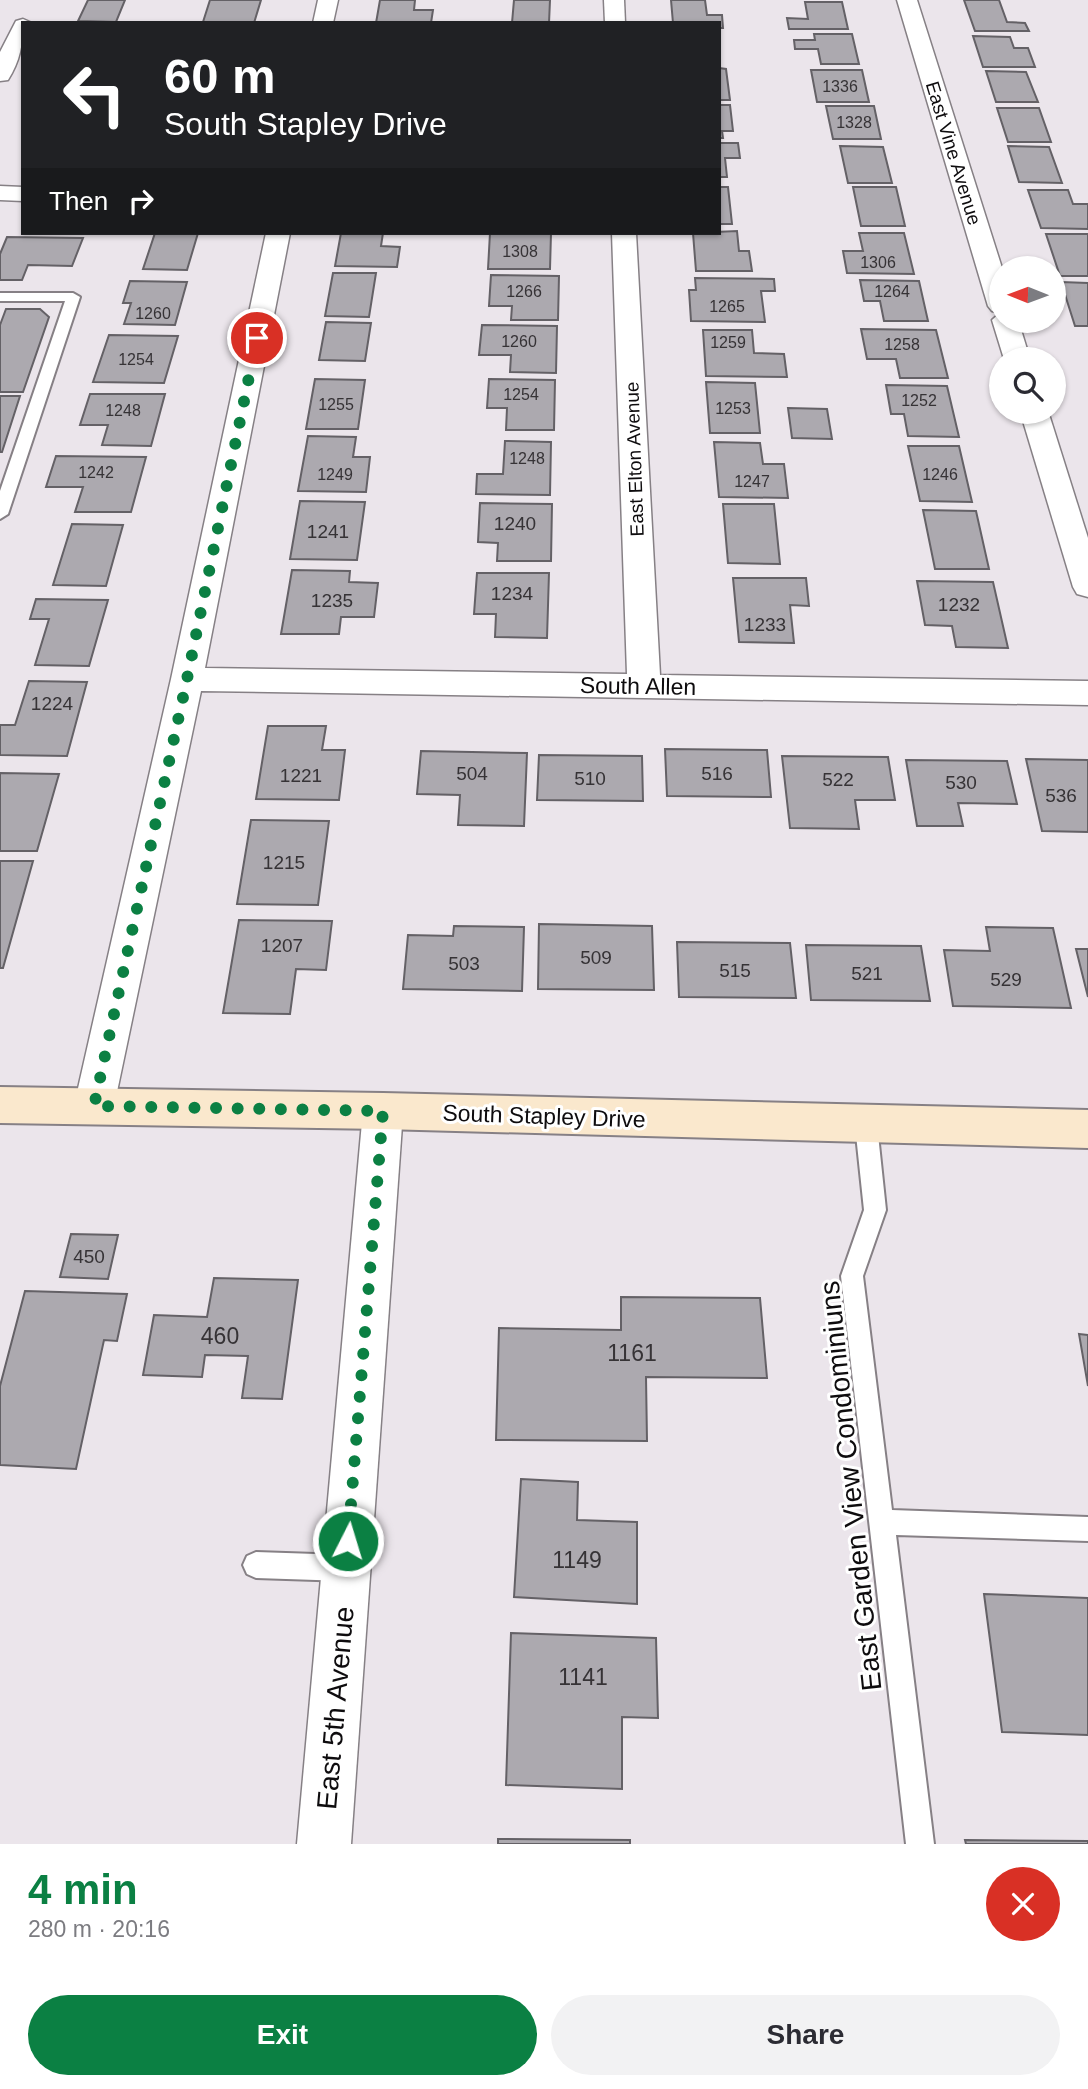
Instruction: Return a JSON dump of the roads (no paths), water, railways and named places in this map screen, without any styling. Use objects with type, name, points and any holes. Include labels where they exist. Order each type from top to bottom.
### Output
[{"type":"main road","name":"South Stapley Drive","points":[[0,1105],[383,1111],[1088,1129]]},
{"type":"street","points":[[323,21],[328,0]]},
{"type":"street","points":[[614,0],[615,21]]},
{"type":"street","name":"East Vine Avenue","points":[[906,0],[989,267]]},
{"type":"street","points":[[0,75],[21,29]]},
{"type":"street","points":[[0,194],[21,194]]},
{"type":"street","points":[[94,1106],[187,679],[278,235]]},
{"type":"street","name":"East Elton Avenue","points":[[624,235],[644,686]]},
{"type":"street","points":[[1038,424],[1088,587]]},
{"type":"street","name":"South Allen","points":[[187,679],[1088,693]]},
{"type":"street","name":"East 5th Avenue","points":[[324,1844],[383,1111]]},
{"type":"lane","points":[[0,297],[73,297],[0,514]]},
{"type":"lane","name":"East Garden View Condominiuns","points":[[866,1125],[875,1210],[852,1276],[920,1844]]},
{"type":"lane","points":[[883,1522],[1088,1529]]},
{"type":"lane","points":[[256,1565],[346,1568]]}]
